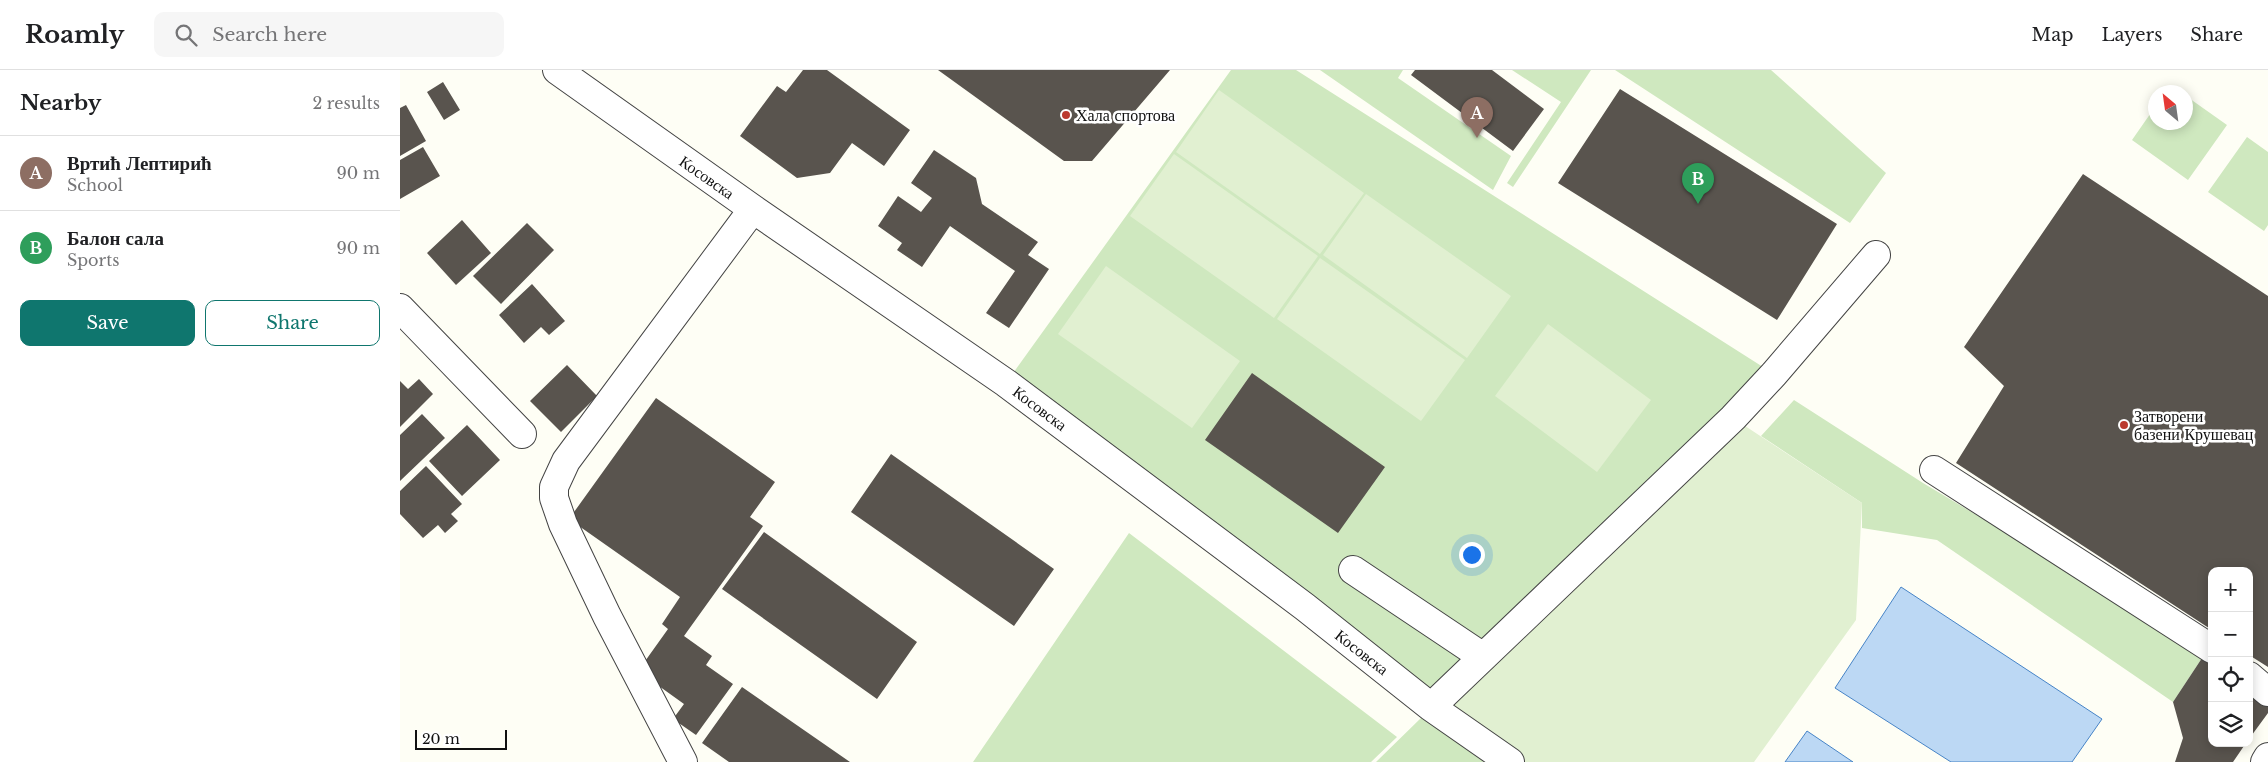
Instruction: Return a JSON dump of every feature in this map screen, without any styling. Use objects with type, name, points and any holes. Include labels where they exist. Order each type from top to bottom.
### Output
[{"type":"street","name":"Косовска","points":[[557,70],[753,209],[1006,382],[1305,607],[1431,707],[1510,762]]},
{"type":"street","points":[[683,762],[607,616],[567,533],[554,498],[554,487],[566,461],[753,209]]},
{"type":"street","points":[[1431,707],[1733,418],[1774,374],[1876,255]]},
{"type":"street","points":[[400,308],[522,434]]},
{"type":"street","points":[[1934,470],[2208,646]]},
{"type":"street","points":[[1353,570],[1483,657]]},
{"type":"street","points":[[2253,679],[2268,692]]},
{"type":"street","points":[[2265,762],[2268,757]]},
{"type":"green space","points":[[1231,70],[1296,70],[1774,374],[1510,762],[1376,762],[1422,717],[1006,383]]},
{"type":"green space","points":[[1320,70],[1403,70],[1398,78],[1511,156],[1493,190]]},
{"type":"green space","points":[[1512,70],[1591,70],[1513,187],[1507,183],[1561,102]]},
{"type":"green space","points":[[1615,70],[1771,70],[1886,173],[1850,223]]},
{"type":"green space","points":[[1219,90],[1364,193],[1320,254],[1176,152]]},
{"type":"green space","points":[[2193,101],[2227,125],[2188,180],[2132,140],[2148,117],[2148,130],[2193,130]]},
{"type":"green space","points":[[2247,137],[2268,152],[2268,225],[2264,231],[2208,192]]},
{"type":"green space","points":[[1174,154],[1318,256],[1274,318],[1130,216]]},
{"type":"green space","points":[[1366,194],[1511,296],[1467,358],[1323,255]]},
{"type":"green space","points":[[1320,258],[1465,360],[1421,421],[1277,319]]},
{"type":"green space","points":[[1106,266],[1240,361],[1192,428],[1058,334]]},
{"type":"green space","points":[[1548,324],[1651,400],[1597,472],[1495,396]]},
{"type":"green space","points":[[1794,400],[1923,483],[2206,652],[2173,702],[1937,540],[1862,528],[1862,503],[1761,436]]},
{"type":"green space","points":[[1733,418],[1862,503],[1856,620],[1754,762],[1510,762],[1442,697]]},
{"type":"green space","points":[[1129,533],[1397,737],[1371,762],[973,762]]},
{"type":"water","points":[[1901,587],[2102,719],[2072,762],[1951,762],[1835,688]]},
{"type":"water","points":[[1807,731],[1853,762],[1785,762]]},
{"type":"building","points":[[803,70],[827,70],[910,130],[884,166],[852,143],[830,173],[797,178],[740,136],[777,86],[786,92]]},
{"type":"building","name":"Хала спортова","points":[[938,70],[1170,70],[1092,161],[1064,161]]},
{"type":"building","points":[[1415,70],[1492,70],[1544,109],[1513,151],[1411,75]]},
{"type":"building","points":[[443,82],[460,110],[444,120],[427,92]]},
{"type":"building","points":[[1620,89],[1837,224],[1777,320],[1558,183]]},
{"type":"building","points":[[406,105],[426,141],[400,156],[400,108]]},
{"type":"building","points":[[423,147],[440,176],[400,199],[400,160]]},
{"type":"building","points":[[934,150],[976,178],[982,204],[1038,242],[1028,255],[1049,269],[1009,328],[986,313],[1015,271],[950,226],[922,267],[897,250],[902,243],[878,226],[898,196],[921,212],[932,198],[911,183]]},
{"type":"building","name":"Затворени базени Крушевац","points":[[2083,174],[2268,296],[2268,667],[2253,658],[2253,567],[2208,567],[2208,627],[1956,463],[2004,386],[1964,347]]},
{"type":"building","points":[[462,220],[491,253],[456,285],[427,253]]},
{"type":"building","points":[[527,223],[554,250],[501,304],[473,276]]},
{"type":"building","points":[[532,284],[565,321],[549,335],[541,327],[524,343],[499,315]]},
{"type":"building","points":[[567,365],[597,396],[561,432],[530,401]]},
{"type":"building","points":[[1252,373],[1385,467],[1338,533],[1205,440]]},
{"type":"building","points":[[419,379],[433,394],[400,427],[400,381],[408,389]]},
{"type":"building","points":[[656,398],[775,482],[750,517],[763,526],[684,636],[712,656],[706,665],[733,684],[696,735],[673,719],[684,704],[638,671],[668,629],[662,624],[680,597],[569,519]]},
{"type":"building","points":[[422,414],[445,438],[400,481],[400,435]]},
{"type":"building","points":[[467,425],[500,460],[462,496],[429,461]]},
{"type":"building","points":[[891,454],[1054,569],[1014,626],[851,512]]},
{"type":"building","points":[[426,466],[462,504],[451,514],[458,521],[445,533],[438,525],[423,538],[400,514],[400,491]]},
{"type":"building","points":[[764,532],[917,642],[877,699],[722,589]]},
{"type":"building","points":[[2206,652],[2208,653],[2208,747],[2243,747],[2233,762],[2175,762],[2183,738],[2173,702]]},
{"type":"building","points":[[2253,685],[2268,695],[2268,713],[2253,734]]},
{"type":"building","points":[[742,687],[850,762],[729,762],[702,743]]},
{"type":"place","name":"Хала спортова","points":[[1066,115]]},
{"type":"place","name":"Вртић Лептирић","points":[[1477,138]]},
{"type":"place","name":"Балон сала","points":[[1698,204]]},
{"type":"place","name":"Затворени базени Крушевац","points":[[2124,425]]}]
